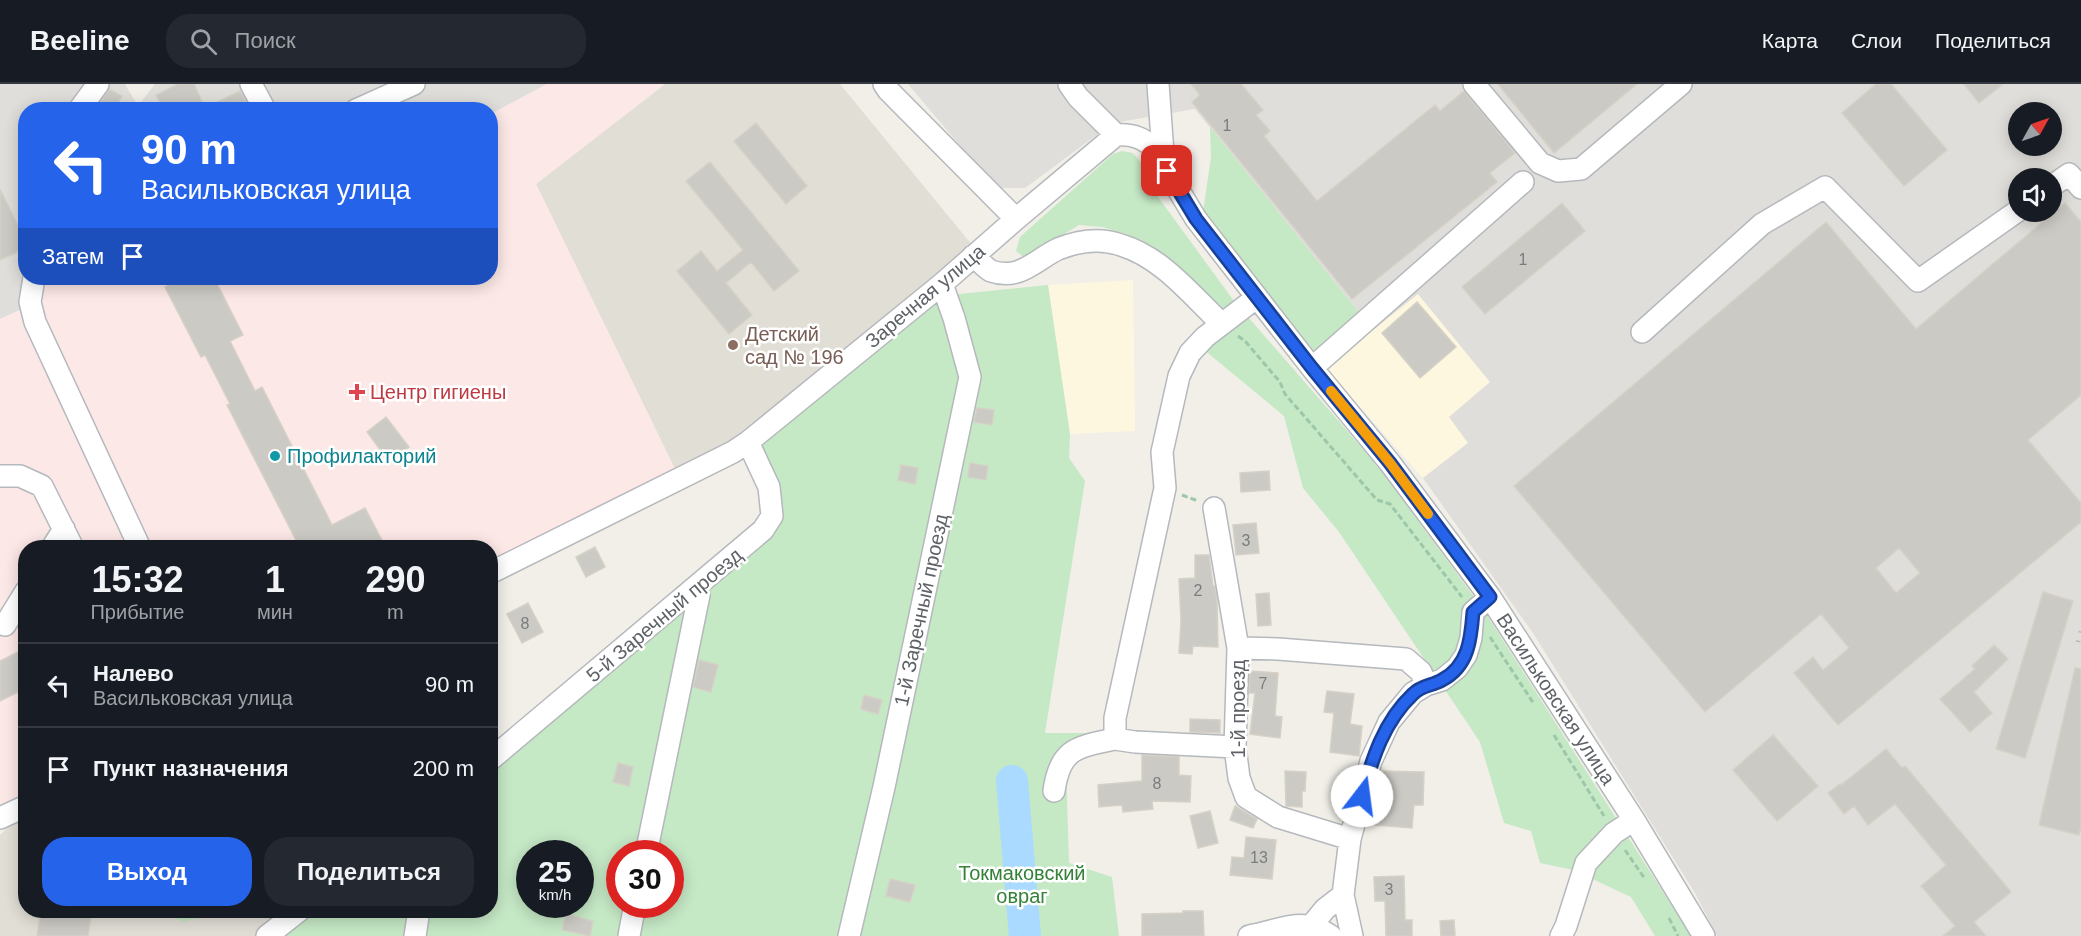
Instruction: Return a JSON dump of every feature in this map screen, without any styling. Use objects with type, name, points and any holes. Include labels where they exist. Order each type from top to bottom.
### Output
[{"type":"street","points":[[86,102],[98,84]]},
{"type":"street","points":[[251,84],[261,102]]},
{"type":"street","points":[[374,102],[414,84]]},
{"type":"street","points":[[884,84],[1016,219]]},
{"type":"street","points":[[1069,84],[1078,97],[1116,135],[1130,134],[1141,138],[1162,153]]},
{"type":"street","points":[[1474,84],[1540,163],[1558,171],[1581,169],[1681,84]]},
{"type":"street","name":"Васильковская улица","points":[[1157,85],[1162,153],[1167,171],[1196,219],[1256,298],[1390,463],[1490,597],[1634,820],[1704,936]]},
{"type":"street","name":"Заречная улица","points":[[498,569],[733,452],[748,442],[942,284],[1116,135]]},
{"type":"street","points":[[2062,179],[2069,174],[2081,188]]},
{"type":"street","points":[[1312,368],[1523,182]]},
{"type":"street","points":[[1642,332],[1762,224],[1826,187],[1918,281],[2008,218]]},
{"type":"street","points":[[973,256],[990,270],[1017,274],[1059,249],[1087,240],[1119,244],[1148,255],[1178,280],[1222,324]]},
{"type":"street","name":"1-й Заречный проезд","points":[[849,936],[884,787],[970,377],[942,284]]},
{"type":"street","points":[[33,285],[30,302],[34,322],[136,540]]},
{"type":"street","points":[[1115,739],[1115,718],[1164,488],[1162,452],[1179,376],[1190,353],[1205,337],[1256,298]]},
{"type":"street","name":"5-й Заречный проезд","points":[[498,753],[763,530],[772,516],[769,487],[748,442]]},
{"type":"street","points":[[0,476],[20,476],[42,486],[68,538]]},
{"type":"street","name":"1-й проезд","points":[[1214,508],[1238,648],[1235,747],[1239,778],[1246,797],[1278,817],[1350,840]]},
{"type":"street","points":[[649,840],[699,596],[697,587]]},
{"type":"street","points":[[1352,936],[1343,896],[1350,840],[1371,761],[1389,722],[1413,693],[1426,685],[1442,680],[1457,668],[1466,655],[1471,638],[1473,612],[1490,597]]},
{"type":"street","points":[[5,625],[18,604]]},
{"type":"street","points":[[1238,648],[1406,659],[1421,672],[1426,685]]},
{"type":"street","points":[[1054,792],[1057,771],[1069,752],[1096,743],[1115,739],[1235,747]]},
{"type":"street","points":[[0,818],[18,810]]},
{"type":"street","points":[[1561,936],[1586,863],[1614,832],[1634,820]]},
{"type":"street","points":[[1311,926],[1325,909],[1343,896]]},
{"type":"street","points":[[267,936],[290,918]]},
{"type":"street","points":[[415,936],[418,918]]},
{"type":"street","points":[[629,936],[632,918]]},
{"type":"street","points":[[1249,936],[1302,923],[1322,930],[1330,936]]},
{"type":"path","points":[[1164,488],[1214,508]]},
{"type":"shaded area","points":[[0,84],[125,84],[136,102],[18,102],[18,285],[26,285],[24,308],[0,319]]},
{"type":"shaded area","points":[[155,84],[547,84],[498,110],[498,102],[141,102]]},
{"type":"shaded area","name":"Центр гигиены","points":[[547,84],[665,84],[536,184],[676,471],[498,560],[498,540],[145,540],[39,313],[41,285],[498,285],[498,110]]},
{"type":"shaded area","name":"Детский сад № 196","points":[[665,84],[840,84],[972,245],[729,445],[676,471],[536,184]]},
{"type":"shaded area","points":[[908,84],[2081,84],[2081,936],[1717,936],[1695,893],[1533,633],[1423,478],[1468,443],[1449,417],[1490,382],[1418,294],[1373,330],[1195,109],[1113,123],[1025,188],[1002,188],[973,161]]},
{"type":"shaded area","points":[[1133,280],[1135,431],[1070,434],[1048,285]]},
{"type":"shaded area","points":[[1418,294],[1490,382],[1449,417],[1468,443],[1423,478],[1328,370],[1332,363]]},
{"type":"shaded area","points":[[24,308],[130,540],[18,540],[18,796],[0,805],[0,319]]},
{"type":"shaded area","points":[[18,820],[18,918],[282,918],[258,936],[0,936],[0,835]]},
{"type":"green space","points":[[1210,127],[1361,315],[1317,353],[1309,351],[1203,212],[1211,157]]},
{"type":"green space","points":[[1122,151],[1133,153],[1145,167],[1142,175],[1234,301],[1223,308],[1213,303],[1127,234],[1102,227],[1079,225],[1025,258],[1016,251],[1020,237],[1113,154]]},
{"type":"green space","name":"Токмаковский овраг","points":[[1048,285],[1070,434],[1069,458],[1085,481],[1045,733],[1107,733],[1066,767],[1069,863],[1112,877],[1119,936],[258,936],[282,918],[498,918],[498,749],[768,514],[746,454],[936,301],[959,294]]},
{"type":"green space","points":[[1248,317],[1377,465],[1485,612],[1691,936],[1655,936],[1631,897],[1573,870],[1540,863],[1531,831],[1504,823],[1480,742],[1339,532],[1303,488],[1284,416],[1203,349]]},
{"type":"green space","points":[[175,918],[200,918],[183,922]]},
{"type":"building","points":[[178,84],[194,84],[202,102],[160,102],[156,95]]},
{"type":"building","points":[[1191,84],[1241,84],[1263,110],[1256,115],[1270,131],[1264,136],[1317,201],[1435,105],[1440,111],[1464,91],[1515,153],[1490,173],[1497,182],[1352,299],[1192,102],[1200,95]]},
{"type":"building","points":[[1498,84],[1637,84],[1554,153]]},
{"type":"building","points":[[1876,84],[1891,84],[1947,150],[1904,186],[1842,113]]},
{"type":"building","points":[[1964,84],[2003,84],[1979,103]]},
{"type":"building","points":[[109,89],[122,96],[119,102],[100,102]]},
{"type":"building","points":[[240,91],[246,102],[217,102]]},
{"type":"building","points":[[756,123],[807,186],[786,204],[734,141]]},
{"type":"building","points":[[710,162],[799,271],[774,291],[751,262],[726,283],[752,315],[729,334],[677,271],[701,251],[717,271],[743,250],[686,181]]},
{"type":"building","points":[[0,189],[18,226],[18,252],[0,260]]},
{"type":"building","points":[[1562,203],[1585,231],[1485,314],[1462,287]]},
{"type":"building","points":[[2065,203],[2081,222],[2081,395],[2028,440],[2081,503],[2081,522],[1838,725],[1794,673],[1813,657],[1823,670],[1849,648],[1821,614],[1705,712],[1514,486],[1826,222],[1916,329],[2043,222],[2062,222],[2062,206]],"holes":[[[1899,548],[1920,573],[1896,593],[1876,568]]]},
{"type":"building","name":"Профилакторий","points":[[169,285],[218,285],[243,335],[230,341],[255,391],[262,387],[332,525],[365,508],[382,540],[296,540],[227,405],[230,404],[205,355],[201,357],[165,287]]},
{"type":"building","points":[[1417,302],[1456,347],[1420,378],[1382,333]]},
{"type":"building","points":[[977,408],[994,410],[992,425],[974,422]]},
{"type":"building","points":[[386,417],[409,447],[389,462],[367,432]]},
{"type":"building","points":[[970,463],[988,466],[986,480],[968,477]]},
{"type":"building","points":[[901,465],[918,468],[915,484],[898,480]]},
{"type":"building","points":[[1269,471],[1270,490],[1241,492],[1240,473]]},
{"type":"building","points":[[1256,523],[1259,553],[1236,555],[1233,525]]},
{"type":"building","points":[[595,547],[605,567],[586,577],[576,557]]},
{"type":"building","points":[[1195,555],[1209,555],[1217,601],[1218,647],[1193,646],[1192,654],[1179,653],[1181,621],[1179,579],[1195,578]]},
{"type":"building","points":[[2043,592],[2073,601],[2025,758],[1996,749]]},
{"type":"building","points":[[1269,593],[1271,625],[1258,626],[1256,594]]},
{"type":"building","points":[[528,603],[543,632],[522,643],[507,614]]},
{"type":"building","points":[[1994,645],[2008,659],[1974,692],[1992,713],[1970,732],[1940,699],[1975,669],[1972,666]]},
{"type":"building","points":[[18,652],[18,692],[0,701],[0,661]]},
{"type":"building","points":[[699,660],[718,665],[711,692],[693,687]]},
{"type":"building","points":[[2075,668],[2081,669],[2081,827],[2079,835],[2039,825]]},
{"type":"building","points":[[1250,671],[1278,673],[1275,716],[1282,717],[1280,738],[1250,734],[1255,693],[1249,693]]},
{"type":"building","points":[[1327,691],[1354,694],[1350,724],[1362,726],[1359,756],[1330,752],[1334,713],[1324,712]]},
{"type":"building","points":[[864,695],[882,700],[878,714],[861,709]]},
{"type":"building","points":[[1190,719],[1220,720],[1220,733],[1190,732]]},
{"type":"building","points":[[1773,735],[1818,786],[1777,821],[1733,770]]},
{"type":"building","points":[[1886,749],[1902,768],[1905,766],[2011,892],[1974,922],[1986,936],[1943,936],[1955,926],[1921,886],[1946,865],[1895,804],[1868,825],[1854,806],[1844,814],[1828,793]]},
{"type":"building","points":[[1142,755],[1179,757],[1179,775],[1191,776],[1190,802],[1152,801],[1153,809],[1123,812],[1122,805],[1099,807],[1098,785],[1142,781]]},
{"type":"building","points":[[618,763],[633,767],[629,786],[613,782]]},
{"type":"building","points":[[1285,771],[1306,772],[1305,791],[1302,791],[1302,807],[1286,806]]},
{"type":"building","points":[[1381,771],[1424,772],[1423,805],[1414,805],[1412,828],[1375,825],[1377,801],[1373,801]]},
{"type":"building","points":[[1235,806],[1257,819],[1253,828],[1230,820]]},
{"type":"building","points":[[1210,811],[1218,843],[1198,848],[1190,816]]},
{"type":"building","points":[[1246,837],[1276,840],[1272,879],[1230,875],[1232,857],[1244,858]]},
{"type":"building","points":[[1404,876],[1405,920],[1412,920],[1412,936],[1386,936],[1385,901],[1375,901],[1374,877]]},
{"type":"building","points":[[890,879],[915,885],[910,902],[886,896]]},
{"type":"building","points":[[1183,911],[1203,911],[1204,936],[1142,936],[1142,914],[1183,913]]},
{"type":"building","points":[[40,918],[91,918],[88,936],[37,936]]},
{"type":"building","points":[[565,918],[593,921],[590,936],[562,930]]},
{"type":"building","points":[[1454,920],[1455,936],[1441,936],[1440,921]]},
{"type":"waterway","points":[[1012,781],[1025,936]]},
{"type":"railway","points":[[2078,642],[2081,631]]},
{"type":"slow traffic","points":[[1331,391],[1428,514]]},
{"type":"place","name":"Детский сад № 196","points":[[733,345]]},
{"type":"place","name":"Центр гигиены","points":[[357,392]]},
{"type":"place","name":"Профилакторий","points":[[275,456]]},
{"type":"route","points":[[1167,171],[1196,219],[1256,298],[1390,463],[1490,597],[1473,612],[1471,638],[1466,655],[1457,668],[1442,680],[1426,685],[1413,693],[1389,722],[1371,761],[1362,796]]}]
